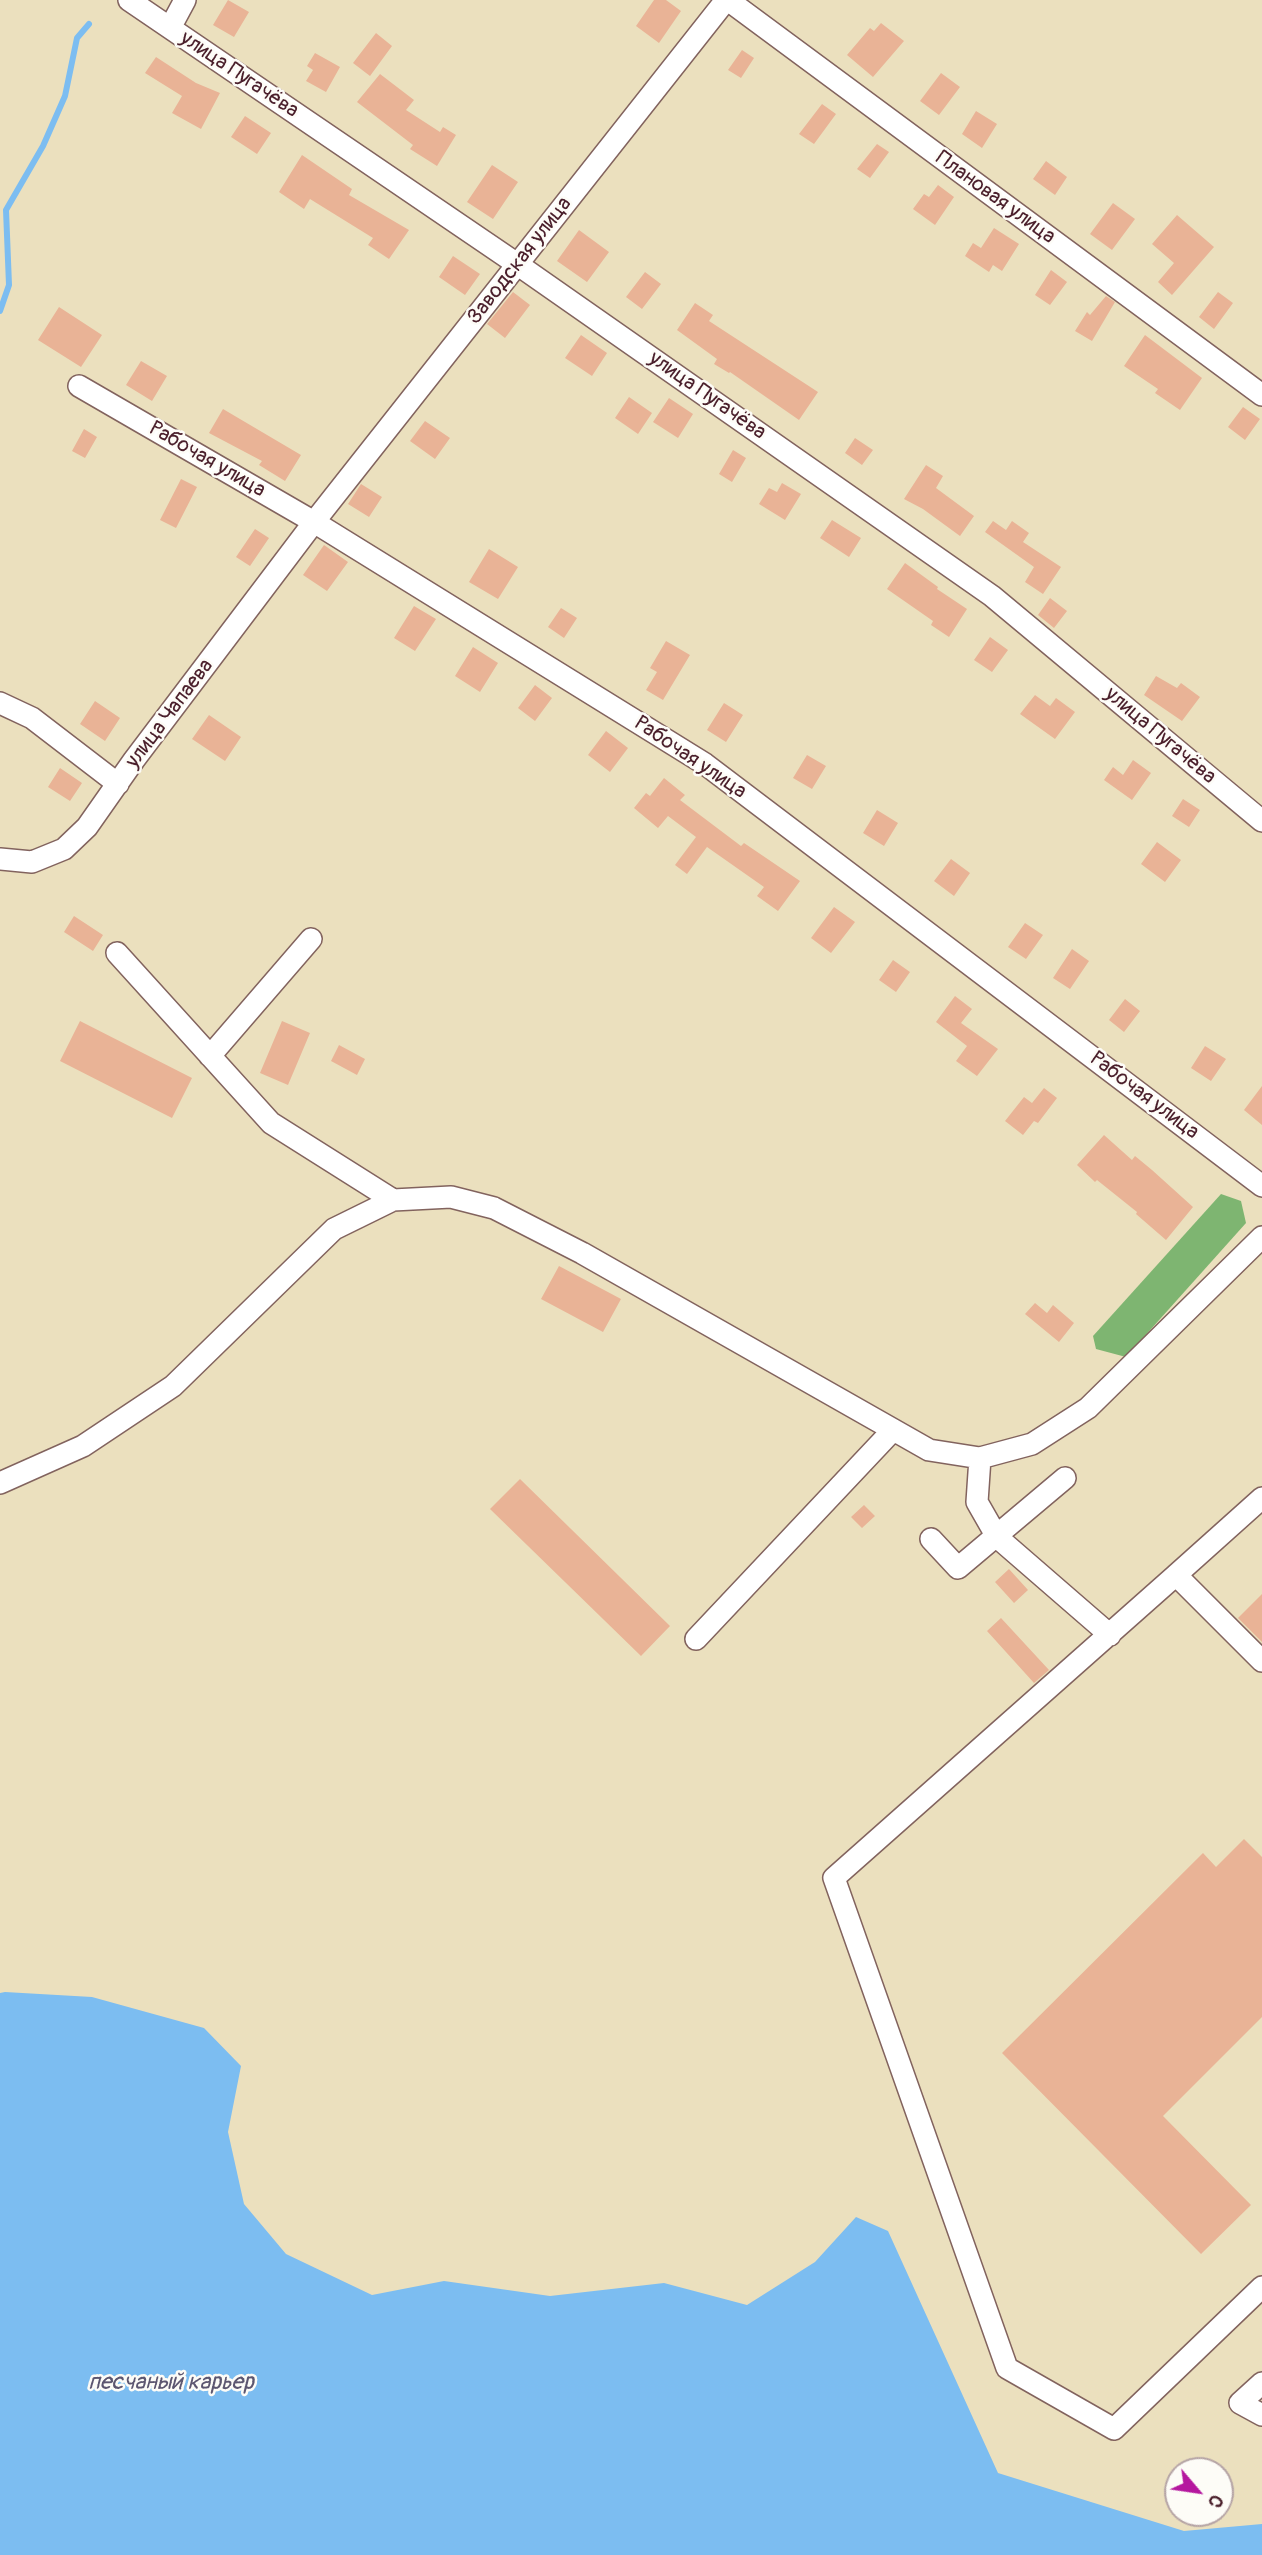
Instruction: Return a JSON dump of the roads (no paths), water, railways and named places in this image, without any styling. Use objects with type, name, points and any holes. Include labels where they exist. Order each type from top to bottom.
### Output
[{"type":"street","name":"улица Пугачёва","points":[[130,0],[517,264],[992,596],[1262,821]]},
{"type":"street","points":[[170,28],[184,0]]},
{"type":"street","name":"Заводская улица","points":[[314,522],[727,0]]},
{"type":"street","name":"Плановая улица","points":[[727,0],[1262,395]]},
{"type":"street","name":"Рабочая улица","points":[[79,386],[314,522],[705,764],[1262,1186]]},
{"type":"street","name":"улица Чапаева","points":[[0,859],[32,862],[64,849],[88,827],[314,522]]},
{"type":"street","points":[[0,703],[32,718],[118,784]]},
{"type":"street","points":[[210,1056],[311,939]]},
{"type":"street","points":[[117,953],[271,1123],[393,1200]]},
{"type":"street","points":[[0,1483],[83,1446],[173,1385],[334,1229],[393,1200],[451,1197],[494,1208],[582,1253],[929,1450],[980,1458],[1032,1444],[1088,1408],[1262,1237]]},
{"type":"street","points":[[696,1639],[893,1430]]},
{"type":"street","points":[[980,1458],[977,1502],[997,1536],[1110,1635]]},
{"type":"street","points":[[931,1539],[958,1568],[1065,1478]]},
{"type":"street","points":[[1262,1498],[834,1878],[1007,2368],[1114,2428],[1262,2287]]},
{"type":"street","points":[[1176,1575],[1262,1661]]},
{"type":"street","points":[[1262,2383],[1240,2403],[1262,2415]]},
{"type":"water","name":"песчаный карьер","points":[[0,1993],[92,1997],[204,2028],[241,2066],[228,2132],[244,2204],[286,2254],[372,2295],[444,2281],[550,2296],[664,2283],[747,2305],[815,2262],[856,2217],[888,2231],[998,2473],[1164,2525],[1164,2527],[1184,2531],[1262,2524],[1262,2555],[0,2555]]},
{"type":"waterway","points":[[0,311],[9,285],[6,210],[43,146],[65,96],[77,38],[89,24]]}]
